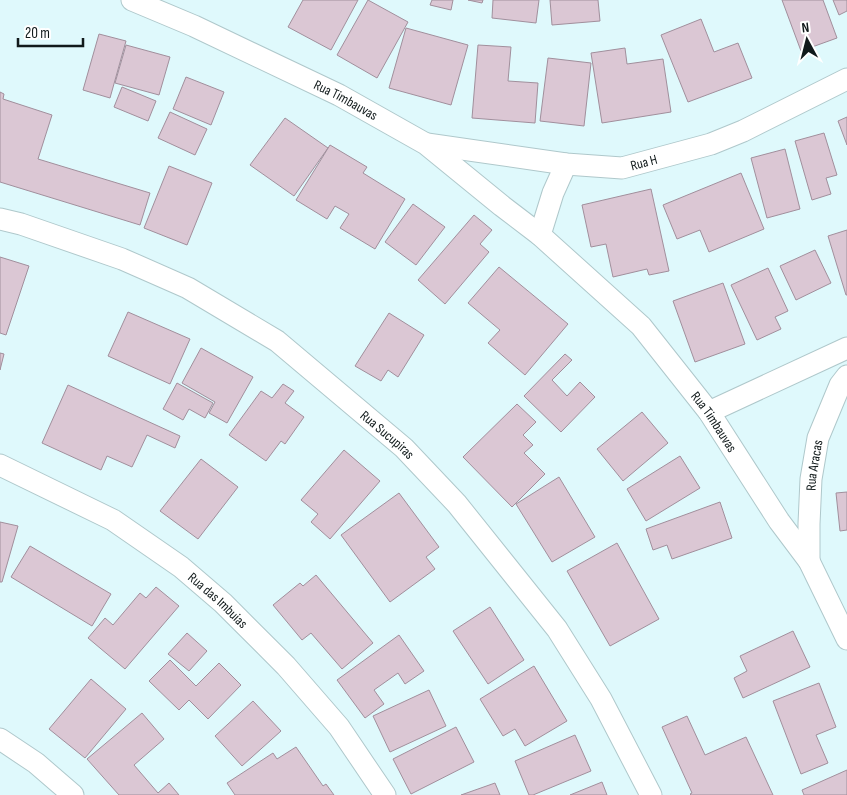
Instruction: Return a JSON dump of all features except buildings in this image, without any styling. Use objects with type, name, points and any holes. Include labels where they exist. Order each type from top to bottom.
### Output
[{"type":"street","name":"Rua Timbauvas","points":[[132,0],[194,26],[339,95],[426,144],[540,235],[641,326],[709,412],[779,521],[809,561],[847,639]]},
{"type":"street","name":"Rua H","points":[[426,144],[566,164],[622,168],[711,144],[743,131],[847,79]]},
{"type":"street","points":[[540,235],[553,193],[566,164]]},
{"type":"street","name":"Rua Sucupiras","points":[[0,219],[21,224],[122,259],[188,288],[276,340],[404,448],[457,504],[557,629],[601,698],[651,795]]},
{"type":"street","points":[[709,412],[847,348]]},
{"type":"street","name":"Rua Aracas","points":[[809,561],[811,479],[818,438],[840,385],[847,376]]},
{"type":"street","name":"Rua das Imbuias","points":[[0,465],[113,520],[181,567],[223,603],[286,666],[339,727],[385,795]]},
{"type":"street","points":[[0,739],[36,763],[73,795]]}]
